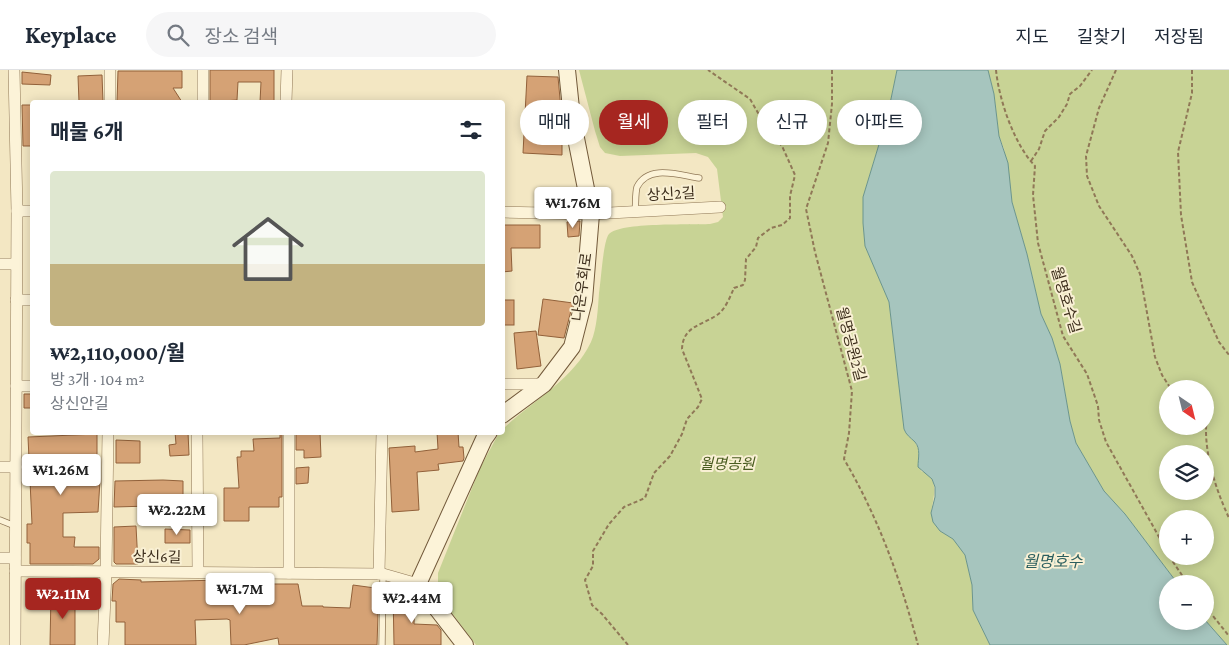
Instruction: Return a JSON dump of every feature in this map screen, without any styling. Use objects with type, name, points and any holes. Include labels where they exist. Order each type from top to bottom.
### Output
[{"type":"street","points":[[14,70],[17,211],[15,645]]},
{"type":"street","points":[[110,70],[110,100]]},
{"type":"street","points":[[203,70],[203,100]]},
{"type":"street","points":[[286,100],[287,70]]},
{"type":"street","name":"나운우회로","points":[[505,413],[544,384],[572,347],[584,300],[591,214],[572,118],[568,70]]},
{"type":"street","name":"상신2길","points":[[505,212],[591,214],[720,207]]},
{"type":"street","points":[[17,211],[30,211]]},
{"type":"street","points":[[0,264],[16,264]]},
{"type":"street","points":[[16,300],[30,300]]},
{"type":"street","points":[[505,384],[544,384]]},
{"type":"street","points":[[16,386],[30,386]]},
{"type":"street","points":[[103,645],[108,435]]},
{"type":"street","points":[[198,435],[198,572]]},
{"type":"street","points":[[289,435],[289,573]]},
{"type":"street","points":[[381,574],[382,435]]},
{"type":"street","points":[[465,645],[418,584],[487,435]]},
{"type":"street","points":[[0,467],[16,467]]},
{"type":"street","points":[[0,558],[15,558]]},
{"type":"street","name":"상신6길","points":[[15,571],[381,574],[418,584]]},
{"type":"lane","points":[[635,211],[637,188],[648,174],[656,172],[699,178]]},
{"type":"lane","points":[[0,520],[15,526]]},
{"type":"lane","points":[[381,574],[382,645]]},
{"type":"path","points":[[628,645],[592,605],[585,580],[593,566],[593,551],[609,524],[624,507],[645,498],[654,473],[670,456],[682,434],[687,419],[698,407],[702,399],[682,348],[683,340],[689,330],[718,314],[734,288],[743,285],[746,259],[756,247],[758,238],[771,228],[782,225],[790,218],[790,196],[795,175],[782,146],[765,125],[750,99],[708,70]]},
{"type":"path","name":"월명공원2길","points":[[832,70],[832,104],[828,143],[806,209],[815,252],[852,391],[849,433],[844,459],[863,492],[887,544],[918,645]]},
{"type":"path","name":"월명호수길","points":[[996,70],[1003,106],[1025,155],[1035,166],[1033,196],[1038,244],[1063,336],[1087,374],[1098,406],[1099,420],[1106,442],[1159,539]]},
{"type":"path","points":[[1031,161],[1039,150],[1045,132],[1059,117],[1067,104],[1070,94],[1080,86],[1092,70]]},
{"type":"path","points":[[1116,70],[1098,108],[1086,156],[1087,176],[1099,206],[1132,256],[1140,274],[1155,357],[1166,380]]},
{"type":"path","points":[[1192,70],[1192,93],[1178,152],[1181,215],[1192,282],[1219,342],[1229,355]]},
{"type":"path","points":[[1207,435],[1208,449],[1219,493],[1229,518]]},
{"type":"path","points":[[1214,617],[1229,636]]},
{"type":"green space","name":"월명공원","points":[[579,70],[897,70],[891,100],[837,100],[837,145],[879,145],[863,197],[865,246],[889,302],[904,429],[918,447],[921,471],[931,478],[933,483],[934,495],[931,513],[940,531],[953,539],[965,555],[972,585],[973,610],[990,645],[476,645],[442,600],[438,587],[438,573],[480,468],[498,435],[505,435],[505,427],[563,379],[574,368],[591,342],[595,331],[604,253],[609,234],[616,230],[641,226],[710,224],[718,222],[723,217],[717,169],[708,157],[696,153],[620,156],[605,153],[600,147],[599,145],[668,145],[668,100],[599,100],[599,144],[589,108],[589,100],[587,100]]},
{"type":"green space","points":[[988,70],[1229,70],[1229,645],[1214,630],[1214,575],[1171,575],[1164,565],[1214,565],[1214,510],[1159,510],[1159,559],[1125,514],[1104,491],[1076,443],[1070,421],[1060,364],[1052,338],[1041,314],[1012,202],[1004,149],[999,136],[994,94]]},
{"type":"water","name":"월명호수","points":[[897,70],[988,70],[994,94],[999,136],[1008,163],[1012,202],[1041,314],[1052,338],[1060,364],[1070,421],[1076,443],[1104,491],[1125,514],[1159,559],[1159,565],[1164,565],[1171,575],[1159,575],[1159,630],[1214,630],[1227,645],[990,645],[973,610],[972,585],[965,555],[953,539],[940,531],[933,522],[931,513],[935,497],[935,487],[932,479],[918,467],[918,448],[904,429],[889,302],[865,246],[863,197],[879,145],[922,145],[922,100],[891,100]]},
{"type":"building","points":[[210,70],[274,70],[274,100],[260,100],[261,82],[238,82],[237,100],[210,100]]},
{"type":"building","points":[[118,71],[182,71],[182,88],[173,88],[181,100],[117,100]]},
{"type":"building","points":[[22,72],[51,75],[50,85],[22,84]]},
{"type":"building","points":[[102,75],[103,100],[79,100],[78,76]]},
{"type":"building","points":[[527,76],[558,77],[560,100],[526,100]]},
{"type":"building","points":[[22,105],[30,105],[30,146],[23,146]]},
{"type":"building","points":[[523,145],[562,145],[562,155],[523,153]]},
{"type":"building","points":[[580,221],[579,236],[568,237],[567,222]]},
{"type":"building","points":[[505,225],[540,225],[540,248],[511,248],[512,271],[505,272]]},
{"type":"building","points":[[543,299],[573,303],[564,338],[538,335]]},
{"type":"building","points":[[505,300],[514,300],[514,325],[505,325]]},
{"type":"building","points":[[536,331],[541,366],[517,369],[514,333]]},
{"type":"building","points":[[24,394],[30,394],[30,408],[24,408]]},
{"type":"building","points":[[97,435],[97,464],[100,481],[98,512],[63,513],[63,537],[75,537],[74,547],[99,547],[99,559],[93,564],[30,564],[30,543],[27,543],[27,524],[32,524],[28,437]]},
{"type":"building","points":[[175,435],[188,435],[189,455],[170,456],[169,445],[176,444]]},
{"type":"building","points":[[280,435],[282,435],[282,497],[279,497],[279,507],[249,507],[249,521],[224,521],[224,488],[239,488],[237,457],[241,457],[241,451],[254,451],[253,439],[280,438]]},
{"type":"building","points":[[296,435],[320,435],[321,457],[304,458],[304,450],[296,450]]},
{"type":"building","points":[[437,435],[458,435],[459,447],[463,447],[463,461],[438,464],[439,470],[417,472],[419,510],[392,512],[389,448],[415,446],[415,452],[438,449]]},
{"type":"building","points":[[116,440],[140,441],[140,463],[116,463]]},
{"type":"building","points":[[309,467],[308,483],[296,484],[296,468]]},
{"type":"building","points":[[115,481],[183,481],[183,501],[150,503],[150,506],[114,507]]},
{"type":"building","points":[[136,526],[138,564],[116,564],[114,562],[114,527]]},
{"type":"building","points":[[165,529],[190,530],[190,543],[165,543]]},
{"type":"building","points":[[119,579],[141,580],[141,582],[221,580],[221,598],[272,597],[271,584],[298,584],[302,606],[350,608],[353,585],[375,588],[378,614],[377,645],[279,645],[278,638],[244,645],[231,645],[230,620],[227,619],[195,620],[196,645],[125,645],[125,622],[116,622],[116,601],[112,601],[113,584]]},
{"type":"building","points":[[393,592],[411,592],[415,597],[414,624],[437,625],[441,630],[441,645],[394,645]]},
{"type":"building","points":[[51,594],[75,594],[75,645],[50,645]]}]
